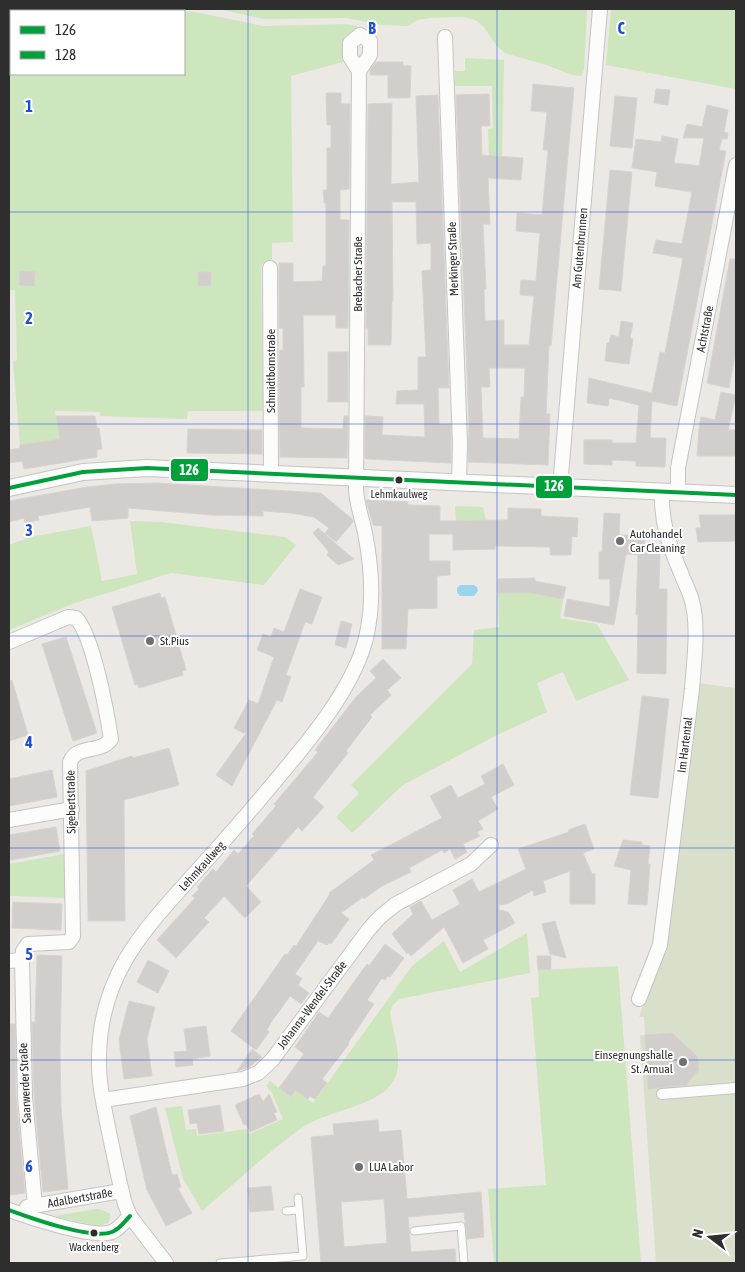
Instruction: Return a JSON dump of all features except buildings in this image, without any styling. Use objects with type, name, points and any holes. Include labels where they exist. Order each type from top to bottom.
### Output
[{"type":"street","name":"Am Gutenbrunnen","points":[[560,487],[600,9]]},
{"type":"street","name":"Merkinger Straße","points":[[445,37],[460,444],[459,482]]},
{"type":"street","name":"Brebacher Straße","points":[[356,477],[359,71]]},
{"type":"street","name":"Achtstraße","points":[[670,492],[678,468],[736,165]]},
{"type":"street","name":"Schmidtbornstraße","points":[[270,268],[271,474]]},
{"type":"street","points":[[9,488],[83,472],[147,468],[736,495]]},
{"type":"street","name":"Lehmkaulweg","points":[[166,1263],[130,1216],[121,1191],[103,1100],[99,1058],[102,1024],[113,984],[132,948],[149,924],[259,802],[300,750],[336,700],[359,657],[369,620],[371,574],[366,536],[356,492],[356,477]]},
{"type":"street","name":"Im Hartental","points":[[640,1000],[660,945],[692,689],[694,656],[695,613],[692,599],[665,531],[662,514],[670,492]]},
{"type":"street","name":"Sigebertstraße","points":[[9,642],[68,617],[76,618],[82,624],[96,668],[108,715],[111,739],[102,747],[78,752],[70,762],[73,936],[70,942],[28,944],[15,960]]},
{"type":"street","points":[[9,820],[72,808]]},
{"type":"street","name":"Johanna-Wendel-Straße","points":[[103,1100],[243,1078],[258,1073],[272,1060],[369,929],[381,916],[396,904],[471,864],[491,845]]},
{"type":"street","name":"Saarwerder Straße","points":[[15,960],[35,1206]]},
{"type":"street","points":[[662,1094],[736,1088]]},
{"type":"street","name":"Adalbertstraße","points":[[9,1210],[121,1191]]},
{"type":"street","name":"Adalbertstraße","points":[[9,1210],[29,1217],[102,1234],[112,1232],[130,1216]]},
{"type":"lane","points":[[220,1263],[303,1256],[298,1198]]},
{"type":"lane","points":[[286,1211],[299,1210]]},
{"type":"lane","points":[[414,1231],[461,1226],[464,1263]]},
{"type":"green space","points":[[219,9],[587,9],[584,70],[581,76],[572,75],[505,53],[497,46],[483,26],[475,20],[464,17],[429,18],[418,20],[407,26],[381,25],[347,18],[264,19]]},
{"type":"green space","points":[[611,9],[736,9],[736,89],[606,65]]},
{"type":"green space","points":[[185,11],[263,26],[346,24],[357,26],[357,30],[345,40],[343,62],[291,76],[293,242],[272,243],[272,263],[261,264],[263,411],[188,411],[187,419],[100,416],[100,412],[55,411],[60,439],[20,445],[13,361],[17,360],[15,290],[9,290],[9,24],[10,75],[185,75]]},
{"type":"green space","points":[[465,58],[504,60],[502,157],[489,158],[488,129],[493,128],[492,86],[455,86],[455,71],[465,71]]},
{"type":"green space","points":[[455,506],[483,507],[486,520],[456,521]]},
{"type":"green space","points":[[130,521],[161,522],[285,537],[296,545],[264,585],[171,573],[72,604],[9,630],[9,545],[30,537],[91,526],[102,581],[137,574]]},
{"type":"green space","points":[[498,593],[531,593],[563,599],[560,618],[597,624],[629,680],[576,701],[563,672],[537,683],[547,712],[499,734],[403,785],[352,833],[336,817],[359,793],[351,785],[472,664],[474,630],[499,627]]},
{"type":"green space","points":[[698,683],[736,688],[736,1263],[656,1263],[640,1035],[645,1035],[644,1017],[639,1017],[659,964]]},
{"type":"green space","points":[[64,854],[65,898],[9,896],[9,864]]},
{"type":"green space","points":[[527,933],[530,973],[399,999],[392,1006],[390,1013],[397,1047],[397,1072],[387,1089],[367,1101],[317,1119],[301,1128],[202,1211],[183,1179],[165,1108],[182,1106],[186,1130],[196,1129],[197,1136],[247,1129],[249,1134],[283,1119],[271,1091],[266,1086],[270,1081],[290,1097],[295,1090],[313,1103],[412,966],[444,941],[460,972]]},
{"type":"green space","points":[[618,966],[641,1263],[494,1263],[488,1189],[546,1185],[531,998],[539,997],[538,970]]},
{"type":"green space","points":[[97,1209],[110,1214],[108,1223],[98,1226],[53,1216]]},
{"type":"water","points":[[460,585],[474,585],[478,591],[474,596],[460,596],[457,588]]},
{"type":"transit line","name":"126","points":[[9,488],[83,472],[147,468],[736,495]]},
{"type":"transit line","name":"128","points":[[9,1210],[76,1231],[102,1234],[115,1231],[130,1216]]},
{"type":"place","name":"Lehmkaulweg","points":[[399,480]]},
{"type":"place","name":"Autohandel Car Cleaning","points":[[620,541]]},
{"type":"place","name":"St.Pius","points":[[150,641]]},
{"type":"place","name":"Einsegnungshalle St. Arnual","points":[[683,1062]]},
{"type":"place","name":"LUA Labor","points":[[359,1167]]},
{"type":"place","name":"Wackenberg","points":[[94,1233]]}]
